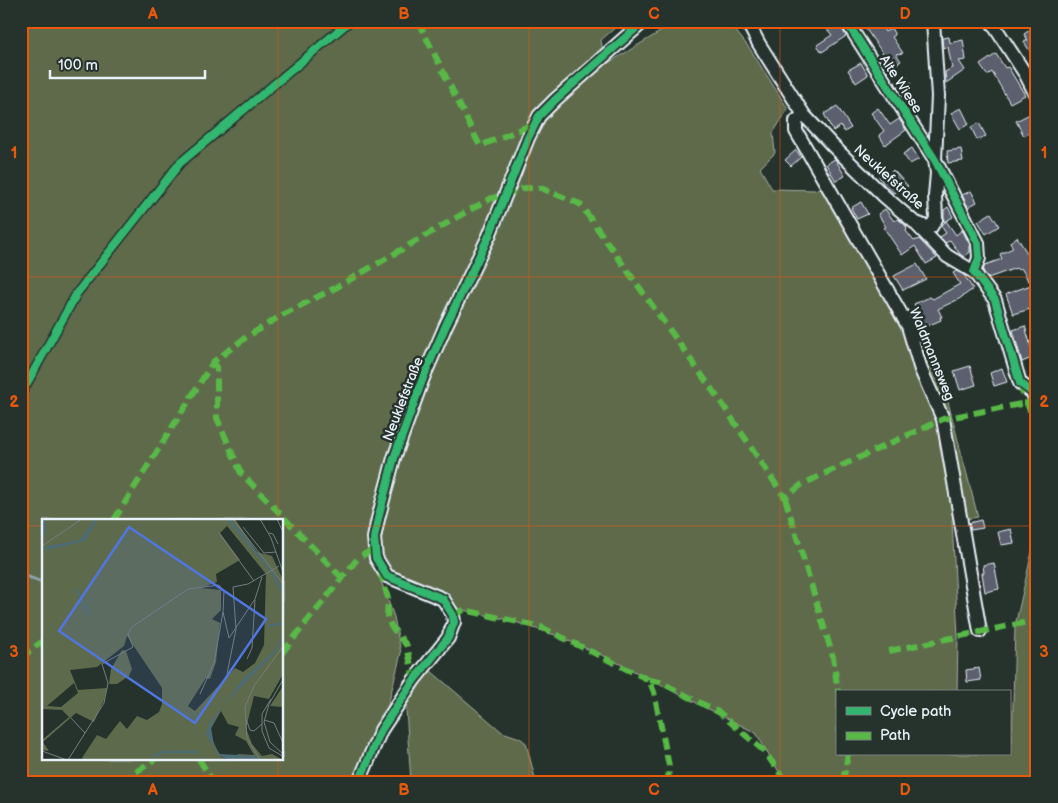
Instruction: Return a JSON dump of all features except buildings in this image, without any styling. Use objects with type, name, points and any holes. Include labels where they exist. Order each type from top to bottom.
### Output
[{"type":"street","name":"Neuklefstraße","points":[[359,782],[386,722],[414,680],[448,638],[454,622],[453,615],[443,599],[387,576],[381,569],[374,549],[378,519],[394,458],[423,378],[489,236],[528,138],[540,116],[644,21]]},
{"type":"street","name":"Neuklefstraße","points":[[747,21],[759,44],[804,115],[884,196],[914,222],[931,227],[936,219],[934,196],[938,96],[933,21]]},
{"type":"street","name":"Alte Wiese","points":[[846,21],[935,160],[978,244],[979,258],[974,272]]},
{"type":"street","points":[[991,21],[1026,74],[1037,97]]},
{"type":"street","name":"Waldmannsweg","points":[[804,115],[796,121],[796,131],[908,326],[921,370],[943,419],[980,631]]},
{"type":"street","points":[[914,222],[947,256],[974,272],[996,300],[1020,383],[1032,392],[1037,402]]},
{"type":"green space","points":[[21,21],[623,21],[601,40],[605,65],[678,21],[728,21],[750,49],[788,109],[773,133],[775,153],[760,168],[772,189],[815,190],[832,182],[901,303],[948,402],[978,517],[952,521],[958,637],[957,690],[836,690],[836,756],[1010,756],[1015,626],[1037,530],[1037,782],[785,782],[756,733],[606,657],[555,635],[509,620],[467,611],[381,581],[394,617],[401,653],[386,713],[357,782],[21,782]]},
{"type":"green space","points":[[431,671],[502,732],[520,738],[526,743],[536,782],[411,782],[404,680]]},
{"type":"waterway","points":[[21,572],[23,575],[42,583]]},
{"type":"marked path","points":[[418,21],[480,146],[536,123]]},
{"type":"marked path","points":[[115,519],[213,362],[245,338],[282,315],[339,286],[466,212],[492,198],[525,188],[541,188],[580,204],[723,405],[785,498],[801,485],[943,419],[1026,403]]},
{"type":"marked path","points":[[213,362],[217,367],[217,418],[241,473],[342,578]]},
{"type":"marked path","points":[[1020,383],[1037,429]]},
{"type":"marked path","points":[[785,498],[833,657],[838,690]]},
{"type":"marked path","points":[[284,650],[358,558],[374,549]]},
{"type":"marked path","points":[[381,570],[388,598],[387,617],[391,626],[407,646],[414,680]]},
{"type":"marked path","points":[[453,615],[464,610],[541,627],[649,680],[654,692],[669,766],[668,782]]},
{"type":"marked path","points":[[889,651],[1037,620]]},
{"type":"marked path","points":[[21,658],[42,642]]},
{"type":"marked path","points":[[649,680],[660,682],[720,713],[765,752],[786,782]]},
{"type":"marked path","points":[[843,782],[848,756]]},
{"type":"marked path","points":[[121,782],[154,760]]},
{"type":"marked path","points":[[200,760],[213,782]]},
{"type":"cycle path","points":[[21,394],[77,293],[180,163],[350,21]]},
{"type":"cycle path","points":[[359,782],[381,730],[414,680],[448,638],[454,622],[453,615],[443,599],[387,576],[376,558],[374,538],[378,519],[394,458],[423,378],[489,236],[528,138],[539,116],[644,21]]},
{"type":"cycle path","points":[[846,21],[935,160],[978,243],[979,258],[974,272],[995,300],[1020,383],[1032,392],[1037,402]]}]
